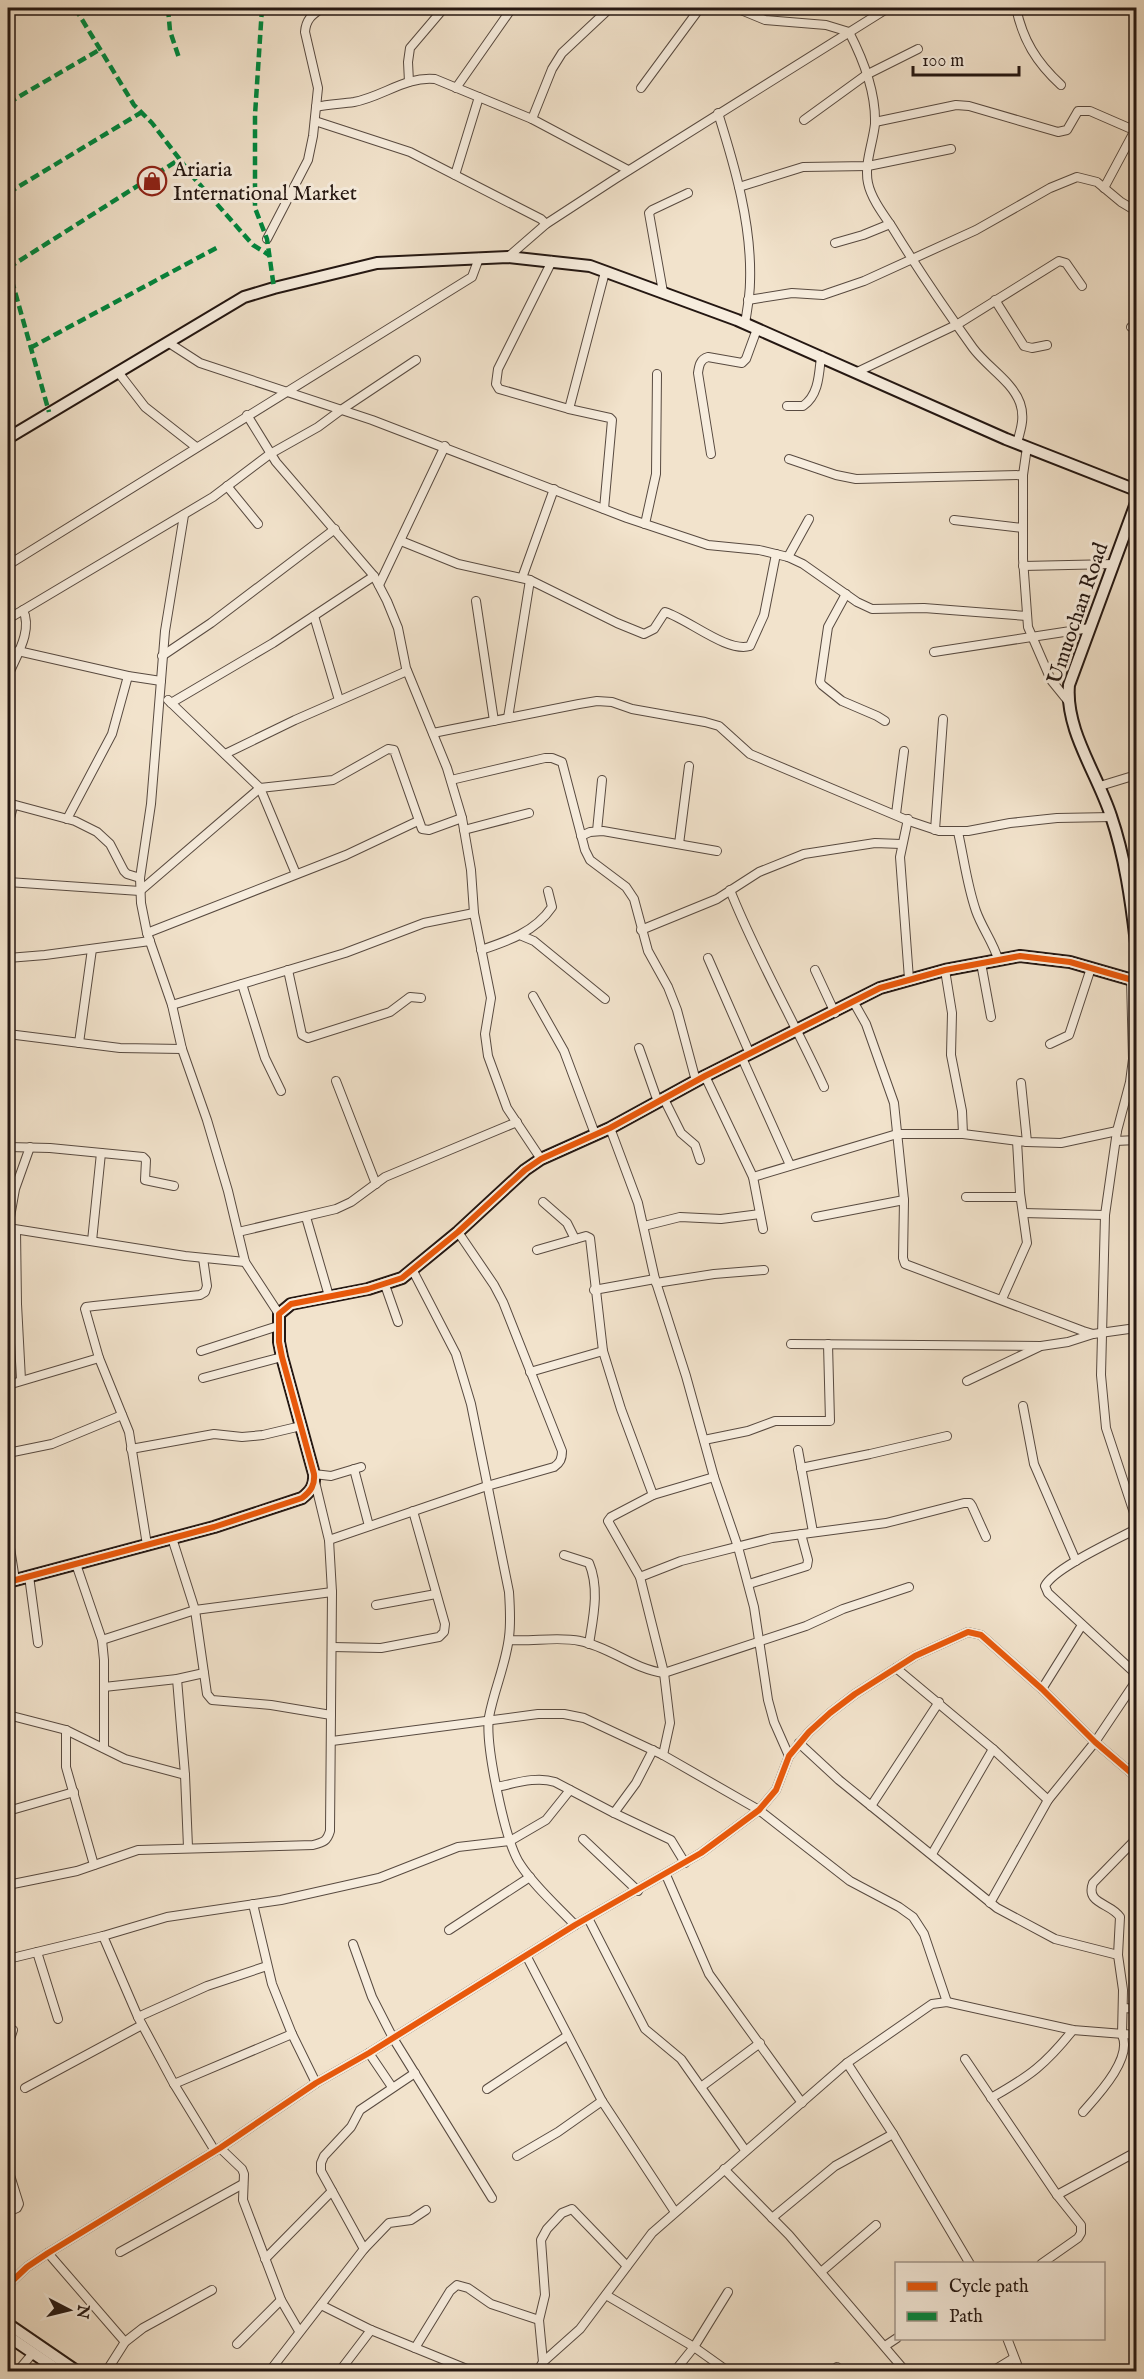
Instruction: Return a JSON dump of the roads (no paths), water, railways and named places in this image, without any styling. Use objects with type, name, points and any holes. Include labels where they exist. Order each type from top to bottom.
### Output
[{"type":"street","points":[[267,239],[308,159],[318,88],[306,25],[308,19],[322,8]]},
{"type":"street","points":[[409,82],[408,62],[411,48],[444,8]]},
{"type":"street","points":[[456,88],[512,8]]},
{"type":"street","points":[[532,119],[552,69],[562,53],[610,8]]},
{"type":"street","points":[[640,88],[700,8]]},
{"type":"street","points":[[736,8],[765,20],[826,25],[849,32],[859,51],[875,122],[868,166],[868,183],[874,198],[911,258],[974,349],[1011,388],[1019,401],[1023,421],[1023,566],[1027,616],[1032,637],[1051,680],[1068,701]]},
{"type":"street","points":[[508,256],[546,224],[628,170],[686,136],[718,113],[888,8]]},
{"type":"street","points":[[1016,8],[1025,40],[1032,52],[1061,85]]},
{"type":"street","points":[[804,120],[866,75],[918,49]]},
{"type":"street","points":[[316,107],[331,103],[355,102],[409,82],[425,78],[435,79],[532,119],[628,170]]},
{"type":"street","points":[[455,175],[479,97]]},
{"type":"street","points":[[875,122],[956,105],[969,106],[1058,132],[1067,130],[1078,111],[1090,111],[1136,130],[1104,188]]},
{"type":"street","points":[[718,113],[739,187],[749,246],[745,324]]},
{"type":"street","points":[[315,121],[410,152],[541,219],[546,224]]},
{"type":"street","points":[[739,187],[803,167],[868,166],[951,149]]},
{"type":"street","points":[[748,300],[792,293],[826,294],[864,281],[975,230],[1050,188],[1077,177],[1097,182],[1121,202],[1137,211]]},
{"type":"street","points":[[663,292],[650,213],[688,193]]},
{"type":"street","points":[[835,243],[890,224]]},
{"type":"street","points":[[8,438],[244,297],[377,263],[508,256],[590,266],[663,292],[758,329],[1022,445],[1137,490]]},
{"type":"street","points":[[8,565],[472,277],[479,258]]},
{"type":"street","points":[[552,261],[502,360],[495,378],[496,384],[500,389],[569,409],[608,416],[612,420],[604,509]]},
{"type":"street","points":[[857,372],[958,324],[1059,261],[1066,263],[1082,286]]},
{"type":"street","points":[[569,409],[605,272]]},
{"type":"street","points":[[995,300],[1024,346],[1032,348],[1047,345]]},
{"type":"street","points":[[711,454],[698,373],[699,364],[708,357],[742,363],[746,359],[758,329]]},
{"type":"street","points":[[169,343],[200,363],[445,446],[645,524],[708,545],[759,549],[788,557],[803,564],[857,602],[872,609],[924,608],[1027,616]]},
{"type":"street","points":[[787,406],[803,406],[807,403],[818,385],[821,356]]},
{"type":"street","points":[[8,619],[184,515],[270,454],[318,427],[416,360]]},
{"type":"street","points":[[117,372],[145,406],[196,447]]},
{"type":"street","points":[[645,524],[656,474],[657,374]]},
{"type":"street","points":[[247,415],[276,462],[374,576],[398,628],[407,671],[451,780],[462,818],[471,870],[474,913],[491,998],[485,1034],[488,1056],[507,1108],[541,1159]]},
{"type":"street","points":[[379,585],[445,446]]},
{"type":"street","points":[[789,459],[836,475],[856,479],[1023,475]]},
{"type":"street","points":[[227,486],[258,524]]},
{"type":"street","points":[[508,718],[526,579],[554,489]]},
{"type":"street","name":"Umuochan Road","points":[[1137,503],[1069,685],[1068,701],[1071,718],[1100,786],[1131,869],[1137,943]]},
{"type":"street","points":[[8,1885],[77,1872],[138,1850],[314,1845],[324,1842],[330,1831],[332,1592],[329,1540],[315,1478],[282,1357],[278,1326],[279,1314],[244,1262],[207,1120],[182,1049],[172,1005],[142,916],[140,878],[151,804],[162,656],[184,515]]},
{"type":"street","points":[[788,557],[809,519]]},
{"type":"street","points":[[954,520],[1023,528]]},
{"type":"street","points":[[162,656],[211,623],[335,529]]},
{"type":"street","points":[[401,541],[458,564],[526,579],[644,634],[654,629],[665,612],[721,640],[746,647],[750,646],[764,615],[776,554]]},
{"type":"street","points":[[1023,566],[1114,564]]},
{"type":"street","points":[[171,703],[273,643],[374,576]]},
{"type":"street","points":[[846,594],[828,627],[820,681],[842,701],[878,716],[885,722]]},
{"type":"street","points":[[476,601],[494,721]]},
{"type":"street","points":[[8,676],[27,627],[27,617],[23,610]]},
{"type":"street","points":[[314,616],[339,700]]},
{"type":"street","points":[[934,652],[1090,628]]},
{"type":"street","points":[[18,651],[128,676],[161,681]]},
{"type":"street","points":[[225,754],[339,700],[407,671]]},
{"type":"street","points":[[67,819],[112,734],[128,676]]},
{"type":"street","points":[[161,693],[260,788],[296,874]]},
{"type":"street","points":[[433,733],[597,701],[612,702],[632,709],[705,722],[723,729],[750,754],[935,830],[958,832],[1010,823],[1112,817]]},
{"type":"street","points":[[935,830],[943,719]]},
{"type":"street","points":[[8,882],[140,891],[260,788],[333,780],[392,749],[422,829],[429,830],[462,818]]},
{"type":"street","points":[[896,814],[903,751]]},
{"type":"street","points":[[451,780],[545,758],[558,759],[562,762],[581,836],[590,860],[630,892],[634,899],[648,951],[668,987],[701,1079],[753,1177],[762,1229]]},
{"type":"street","points":[[679,844],[689,766]]},
{"type":"street","points":[[1100,786],[1137,775]]},
{"type":"street","points":[[597,831],[602,780]]},
{"type":"street","points":[[8,826],[10,804],[67,819],[97,832],[110,844],[124,871],[140,878]]},
{"type":"street","points":[[464,830],[529,813]]},
{"type":"street","points":[[908,819],[901,844],[902,897],[909,979]]},
{"type":"street","points":[[8,958],[92,949],[149,937],[346,855],[418,821]]},
{"type":"street","points":[[581,836],[597,831],[717,851]]},
{"type":"street","points":[[958,832],[963,867],[976,910],[998,959]]},
{"type":"street","points":[[641,930],[717,898],[759,872],[804,854],[875,843],[901,844]]},
{"type":"street","points":[[730,890],[773,986],[798,1030],[824,1087]]},
{"type":"street","points":[[481,950],[522,936],[548,914],[552,907],[548,891]]},
{"type":"street","points":[[172,1005],[345,953],[424,923],[474,913]]},
{"type":"street","points":[[522,936],[534,941],[605,999]]},
{"type":"street","points":[[79,1042],[92,949]]},
{"type":"street","points":[[279,1314],[291,1304],[385,1285],[413,1271],[525,1170],[541,1159],[609,1128],[880,988],[945,970],[998,959],[1032,956],[1070,962],[1134,980],[1133,1059],[1130,1082],[1117,1131],[1105,1215],[1097,1334],[1106,1428],[1137,1520]]},
{"type":"street","points":[[708,958],[790,1165]]},
{"type":"street","points":[[981,963],[991,1017]]},
{"type":"street","points":[[1050,1044],[1069,1035],[1091,968]]},
{"type":"street","points":[[288,970],[302,1035],[308,1038],[390,1012],[410,997],[421,998]]},
{"type":"street","points":[[815,970],[835,1013]]},
{"type":"street","points":[[945,970],[952,1013],[951,1055],[962,1111],[963,1134]]},
{"type":"street","points":[[242,984],[265,1058],[280,1091]]},
{"type":"street","points":[[533,996],[564,1051],[595,1134]]},
{"type":"street","points":[[854,1001],[866,1023],[894,1103],[899,1171],[904,1200],[903,1258],[906,1264],[1097,1334]]},
{"type":"street","points":[[8,1034],[120,1048],[182,1049]]},
{"type":"street","points":[[639,1048],[661,1100],[681,1133],[695,1145],[700,1160]]},
{"type":"street","points":[[336,1081],[376,1184]]},
{"type":"street","points":[[1021,1083],[1027,1142]]},
{"type":"street","points":[[238,1232],[336,1209],[351,1202],[385,1178],[517,1122]]},
{"type":"street","points":[[609,1128],[638,1203],[656,1281],[714,1477],[749,1584],[768,1700],[774,1722],[789,1756]]},
{"type":"street","points":[[753,1177],[897,1134],[963,1134],[1027,1142],[1061,1143],[1117,1131]]},
{"type":"street","points":[[1116,1141],[1137,1140]]},
{"type":"street","points":[[1002,1299],[1025,1251],[1026,1233],[1020,1197],[1017,1141]]},
{"type":"street","points":[[8,1147],[143,1157],[146,1161],[145,1180],[174,1186]]},
{"type":"street","points":[[21,1380],[10,1229],[15,1189],[30,1148]]},
{"type":"street","points":[[92,1241],[101,1153]]},
{"type":"street","points":[[966,1197],[1020,1197]]},
{"type":"street","points":[[816,1217],[904,1200]]},
{"type":"street","points":[[543,1202],[567,1223],[575,1239]]},
{"type":"street","points":[[1023,1213],[1105,1215]]},
{"type":"street","points":[[644,1226],[680,1217],[721,1219],[760,1214]]},
{"type":"street","points":[[306,1217],[328,1296]]},
{"type":"street","points":[[10,1229],[244,1262]]},
{"type":"street","points":[[329,1540],[487,1486],[554,1467],[562,1458],[562,1451],[498,1293],[458,1232]]},
{"type":"street","points":[[537,1250],[586,1236],[590,1238],[594,1290],[603,1351],[653,1495]]},
{"type":"street","points":[[147,1545],[129,1432],[99,1358],[86,1319],[86,1307],[200,1295],[206,1292],[207,1286],[203,1258]]},
{"type":"street","points":[[594,1290],[714,1274],[764,1270]]},
{"type":"street","points":[[413,1271],[456,1354],[471,1404],[509,1592],[511,1618],[509,1640],[489,1721],[491,1761],[510,1841],[521,1865],[530,1877],[575,1925]]},
{"type":"street","points":[[385,1285],[398,1322]]},
{"type":"street","points":[[201,1351],[278,1326]]},
{"type":"street","points":[[791,1344],[1041,1346],[1137,1328]]},
{"type":"street","points":[[704,1440],[748,1431],[775,1421],[830,1420],[828,1344]]},
{"type":"street","points":[[967,1381],[1041,1346]]},
{"type":"street","points":[[530,1372],[603,1351]]},
{"type":"street","points":[[203,1378],[282,1357]]},
{"type":"street","points":[[8,1385],[99,1358]]},
{"type":"street","points":[[1023,1406],[1034,1464],[1076,1561]]},
{"type":"street","points":[[8,1506],[8,1453],[52,1444],[122,1415]]},
{"type":"street","points":[[131,1449],[214,1434],[257,1436],[301,1426]]},
{"type":"street","points":[[801,1468],[947,1436]]},
{"type":"street","points":[[798,1450],[813,1532]]},
{"type":"street","points":[[315,1478],[358,1468],[369,1526]]},
{"type":"street","points":[[663,1755],[670,1723],[664,1673],[640,1577],[608,1521],[611,1517],[653,1495],[714,1477]]},
{"type":"street","points":[[8,1535],[11,1581],[172,1538],[302,1498],[310,1492],[315,1478]]},
{"type":"street","points":[[640,1577],[681,1561],[738,1546],[813,1532],[886,1523],[968,1503],[972,1506],[986,1537]]},
{"type":"street","points":[[332,1647],[381,1648],[440,1637],[445,1628],[413,1511]]},
{"type":"street","points":[[1137,1529],[1076,1561],[1050,1579],[1045,1586],[1048,1593],[1137,1674]]},
{"type":"street","points":[[749,1584],[807,1566],[808,1560],[801,1534]]},
{"type":"street","points":[[172,1538],[195,1610],[207,1694],[212,1700],[271,1705],[331,1715]]},
{"type":"street","points":[[564,1556],[590,1563],[592,1569],[594,1605],[589,1644]]},
{"type":"street","points":[[76,1563],[102,1640],[105,1660],[104,1748]]},
{"type":"street","points":[[29,1576],[38,1643]]},
{"type":"street","points":[[509,1640],[527,1642],[571,1640],[589,1644],[641,1669],[664,1673],[909,1587]]},
{"type":"street","points":[[102,1640],[195,1610],[332,1592]]},
{"type":"street","points":[[376,1605],[436,1594]]},
{"type":"street","points":[[1042,1689],[1082,1625]]},
{"type":"street","points":[[8,2285],[27,2267],[48,2253],[217,2149],[316,2083],[527,1957],[575,1925],[666,1875],[737,1828],[759,1810],[776,1790],[789,1756],[830,1713],[896,1668],[963,1633],[972,1632],[981,1635],[1042,1689],[1095,1742],[1137,1777]]},
{"type":"street","points":[[896,1668],[939,1702],[1048,1800]]},
{"type":"street","points":[[104,1687],[177,1679],[204,1673]]},
{"type":"street","points":[[177,1679],[188,1847]]},
{"type":"street","points":[[990,1903],[1048,1800],[1095,1742],[1137,1682]]},
{"type":"street","points":[[871,1806],[939,1702]]},
{"type":"street","points":[[332,1741],[538,1714],[564,1714],[584,1718],[663,1755],[759,1810],[850,1881],[913,1917],[924,1934],[947,2002]]},
{"type":"street","points":[[8,1715],[66,1730],[125,1759],[185,1774]]},
{"type":"street","points":[[66,1730],[66,1767],[94,1865]]},
{"type":"street","points":[[799,1743],[871,1806],[990,1903],[1055,1939],[1118,1955]]},
{"type":"street","points":[[932,1854],[993,1749]]},
{"type":"street","points":[[614,1813],[636,1783],[653,1750]]},
{"type":"street","points":[[1129,1771],[1137,1761]]},
{"type":"street","points":[[497,1787],[548,1779],[670,1840],[685,1863]]},
{"type":"street","points":[[8,1959],[185,1913],[254,1904],[379,1878],[458,1847],[510,1841],[546,1820],[570,1790]]},
{"type":"street","points":[[8,1811],[74,1792]]},
{"type":"street","points":[[583,1839],[638,1891]]},
{"type":"street","points":[[1083,2112],[1120,2062],[1125,2041],[1122,2035],[1124,2008],[1118,1955],[1120,1917],[1115,1910],[1096,1901],[1090,1889],[1093,1883],[1137,1839]]},
{"type":"street","points":[[666,1875],[709,1974],[802,2103]]},
{"type":"street","points":[[449,1930],[530,1877]]},
{"type":"street","points":[[254,1904],[267,1966],[292,2034],[316,2083]]},
{"type":"street","points":[[588,1918],[645,2029],[681,2060],[745,2150]]},
{"type":"street","points":[[103,1936],[140,2021],[174,2084],[217,2149],[242,2169],[244,2174],[243,2200],[281,2300],[299,2331]]},
{"type":"street","points":[[353,1944],[372,1997],[393,2038],[492,2198]]},
{"type":"street","points":[[36,1952],[58,2019]]},
{"type":"street","points":[[527,1957],[602,2101],[675,2212]]},
{"type":"street","points":[[25,2088],[140,2021],[207,1986],[267,1966]]},
{"type":"street","points":[[537,2372],[543,2362],[580,2329],[652,2233],[847,2063],[932,2004],[947,2002],[1073,2030],[1137,2035]]},
{"type":"street","points":[[1124,2008],[1137,2009]]},
{"type":"street","points":[[8,2045],[13,2030]]},
{"type":"street","points":[[991,2098],[1029,2076],[1044,2064],[1073,2030]]},
{"type":"street","points":[[174,2084],[292,2034]]},
{"type":"street","points":[[487,2089],[567,2036]]},
{"type":"street","points":[[701,2087],[760,2043]]},
{"type":"street","points":[[369,2053],[392,2087]]},
{"type":"street","points":[[965,2059],[1057,2195],[1081,2225],[1078,2238],[1044,2262]]},
{"type":"street","points":[[847,2063],[893,2133],[969,2262]]},
{"type":"street","points":[[364,2249],[321,2170],[321,2163],[324,2156],[351,2127],[360,2110],[415,2073]]},
{"type":"street","points":[[517,2156],[558,2132],[602,2101]]},
{"type":"street","points":[[772,2218],[835,2166],[893,2133]]},
{"type":"street","points":[[1057,2195],[1137,2152]]},
{"type":"street","points":[[8,2169],[19,2204],[17,2208],[8,2212]]},
{"type":"street","points":[[724,2169],[821,2272],[906,2372]]},
{"type":"street","points":[[120,2252],[243,2184]]},
{"type":"street","points":[[265,2259],[332,2191]]},
{"type":"street","points":[[543,2362],[539,2320],[545,2295],[541,2251],[542,2234],[562,2213],[572,2209],[627,2266]]},
{"type":"street","points":[[269,2372],[364,2249],[389,2223],[411,2220],[426,2210]]},
{"type":"street","points":[[821,2272],[876,2225]]},
{"type":"street","points":[[48,2253],[125,2342]]},
{"type":"street","points":[[415,2348],[450,2291],[457,2285],[468,2288],[491,2304],[539,2320]]},
{"type":"street","points":[[106,2372],[125,2342],[143,2328],[212,2290]]},
{"type":"street","points":[[674,2372],[694,2347],[728,2292]]},
{"type":"street","points":[[606,2295],[694,2347],[729,2372]]},
{"type":"street","points":[[237,2344],[281,2300]]},
{"type":"street","points":[[321,2305],[372,2330],[474,2372]]},
{"type":"street","points":[[8,2324],[78,2372]]},
{"type":"street","points":[[339,2372],[372,2330]]},
{"type":"street","points":[[8,2336],[61,2372]]},
{"type":"street","points":[[885,2346],[895,2339]]},
{"type":"street","points":[[1007,2340],[1020,2372]]},
{"type":"street","points":[[17,2372],[33,2353]]},
{"type":"street","points":[[991,2372],[1014,2358]]},
{"type":"place","name":"Ariaria International Market","points":[[152,181]]}]
